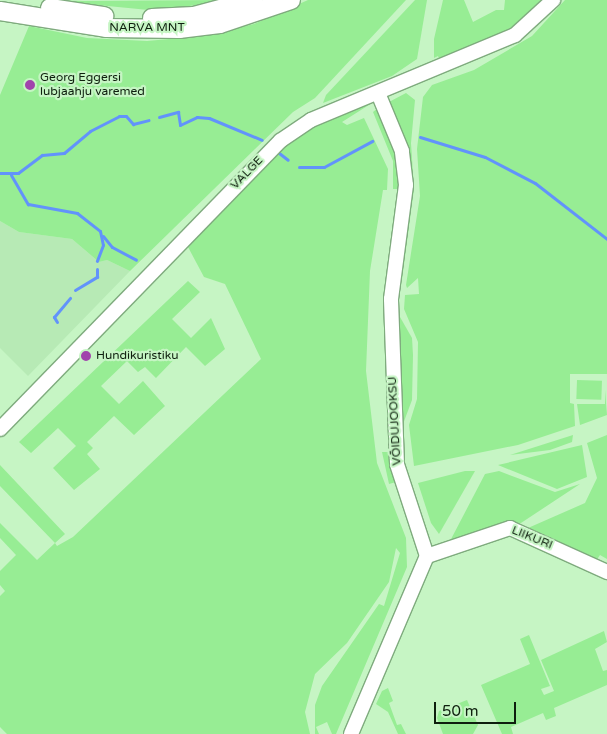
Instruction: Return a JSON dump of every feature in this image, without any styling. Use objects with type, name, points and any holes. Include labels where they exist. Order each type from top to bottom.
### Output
[{"type":"main road","name":"NARVA MNT","points":[[5,0],[103,16],[163,18],[194,16],[254,0]]},
{"type":"main road","name":"NARVA MNT","points":[[0,11],[106,28],[180,29],[220,24],[291,0]]},
{"type":"street","name":"VALGE","points":[[0,429],[270,150],[311,120],[515,35],[553,0]]},
{"type":"street","name":"VÕIDUJOOKSU","points":[[378,93],[402,151],[406,185],[391,307],[397,464],[426,556]]},
{"type":"street","name":"LIIKURI","points":[[426,556],[510,528],[607,572]]},
{"type":"street","points":[[351,734],[426,556]]},
{"type":"shaded area","points":[[0,221],[19,232],[72,239],[99,262],[107,260],[130,271],[28,376],[0,348]]},
{"type":"green space","points":[[46,0],[83,1],[226,0],[159,11]]},
{"type":"green space","points":[[308,0],[406,0],[315,98],[293,112],[130,271],[107,260],[99,262],[72,239],[19,232],[0,221],[0,95],[29,26],[87,38],[147,41],[202,36],[254,24]]},
{"type":"green space","points":[[415,0],[427,0],[417,59],[392,76],[323,103],[326,95]]},
{"type":"green space","points":[[443,0],[464,0],[473,22],[496,10],[504,10],[505,0],[542,0],[505,33],[440,61],[438,56],[434,58],[434,39]]},
{"type":"green space","points":[[565,0],[607,0],[607,374],[570,374],[570,403],[574,404],[575,426],[518,445],[414,466],[409,425],[417,399],[418,342],[404,309],[405,295],[419,294],[418,278],[407,288],[406,285],[420,196],[417,149],[423,97],[432,85],[474,70],[532,36]]},
{"type":"green space","points":[[406,93],[415,100],[411,143],[414,189],[401,287],[407,218],[389,102]]},
{"type":"green space","points":[[372,103],[342,122],[347,125],[364,118],[388,169],[387,190],[383,190],[370,271],[366,371],[377,463],[406,538],[407,567],[336,734],[332,734],[327,722],[316,727],[319,734],[315,734],[315,705],[322,686],[379,604],[384,606],[400,553],[396,548],[389,582],[347,643],[315,674],[305,712],[310,734],[7,734],[0,727],[0,596],[5,591],[0,585],[0,571],[16,555],[0,538],[0,523],[37,560],[55,543],[57,546],[73,537],[261,359],[225,284],[204,277],[188,247],[272,155],[294,137],[362,104]]},
{"type":"green space","points":[[378,108],[396,149],[401,189],[393,189],[393,161],[373,112]]},
{"type":"green space","points":[[188,281],[200,292],[172,319],[191,338],[211,318],[225,349],[205,366],[186,347],[156,378],[145,367],[138,372],[127,361],[101,386],[119,404],[143,381],[165,406],[134,435],[114,416],[87,442],[93,448],[87,454],[100,469],[74,490],[53,468],[76,446],[58,428],[31,453],[19,442]]},
{"type":"green space","points":[[396,310],[412,338],[412,400],[403,424],[400,423]]},
{"type":"green space","points":[[577,380],[602,381],[601,400],[576,399]]},
{"type":"green space","points":[[605,390],[607,415],[580,425],[577,404],[605,404]]},
{"type":"green space","points":[[573,435],[572,442],[550,450],[510,455]]},
{"type":"green space","points":[[607,435],[607,559],[600,555],[596,561],[528,528],[585,503],[597,478],[587,443]]},
{"type":"green space","points":[[582,445],[587,477],[557,489],[498,465]]},
{"type":"green space","points":[[382,452],[391,452],[396,482],[389,484]]},
{"type":"green space","points":[[0,465],[65,534],[55,543],[0,486]]},
{"type":"green space","points":[[465,471],[475,471],[439,534],[431,523],[418,483]]},
{"type":"green space","points":[[499,471],[555,492],[580,484],[521,523],[505,522],[449,543],[485,474]]},
{"type":"green space","points":[[604,631],[607,642],[595,649],[603,671],[607,670],[607,685],[554,708],[556,716],[546,720],[543,713],[511,727],[513,734],[502,734],[481,685],[530,664],[520,639],[529,635],[550,686],[541,689],[544,695],[554,691],[541,660]]},
{"type":"green space","points":[[388,688],[393,701],[389,703],[397,725],[401,724],[406,734],[398,734],[388,712],[376,704],[382,691]]},
{"type":"green space","points":[[467,700],[478,725],[473,734],[443,734],[437,718],[439,711]]},
{"type":"waterway","points":[[159,117],[178,112],[180,125],[197,117],[209,118],[262,140]]},
{"type":"waterway","points":[[0,173],[18,173],[42,155],[64,153],[90,131],[119,116],[126,116],[133,124],[149,120]]},
{"type":"waterway","points":[[420,137],[485,157],[535,183],[607,239]]},
{"type":"waterway","points":[[299,167],[324,167],[372,141]]},
{"type":"waterway","points":[[279,153],[288,160]]},
{"type":"waterway","points":[[11,175],[28,204],[77,213],[100,231],[103,245],[97,261]]},
{"type":"waterway","points":[[103,236],[112,247],[136,260]]},
{"type":"waterway","points":[[75,290],[97,277],[97,269]]},
{"type":"waterway","points":[[57,322],[54,317],[70,298]]},
{"type":"place","name":"Georg Eggersi lubjaahju varemed","points":[[30,85]]},
{"type":"place","name":"Hundikuristiku","points":[[86,356]]}]
